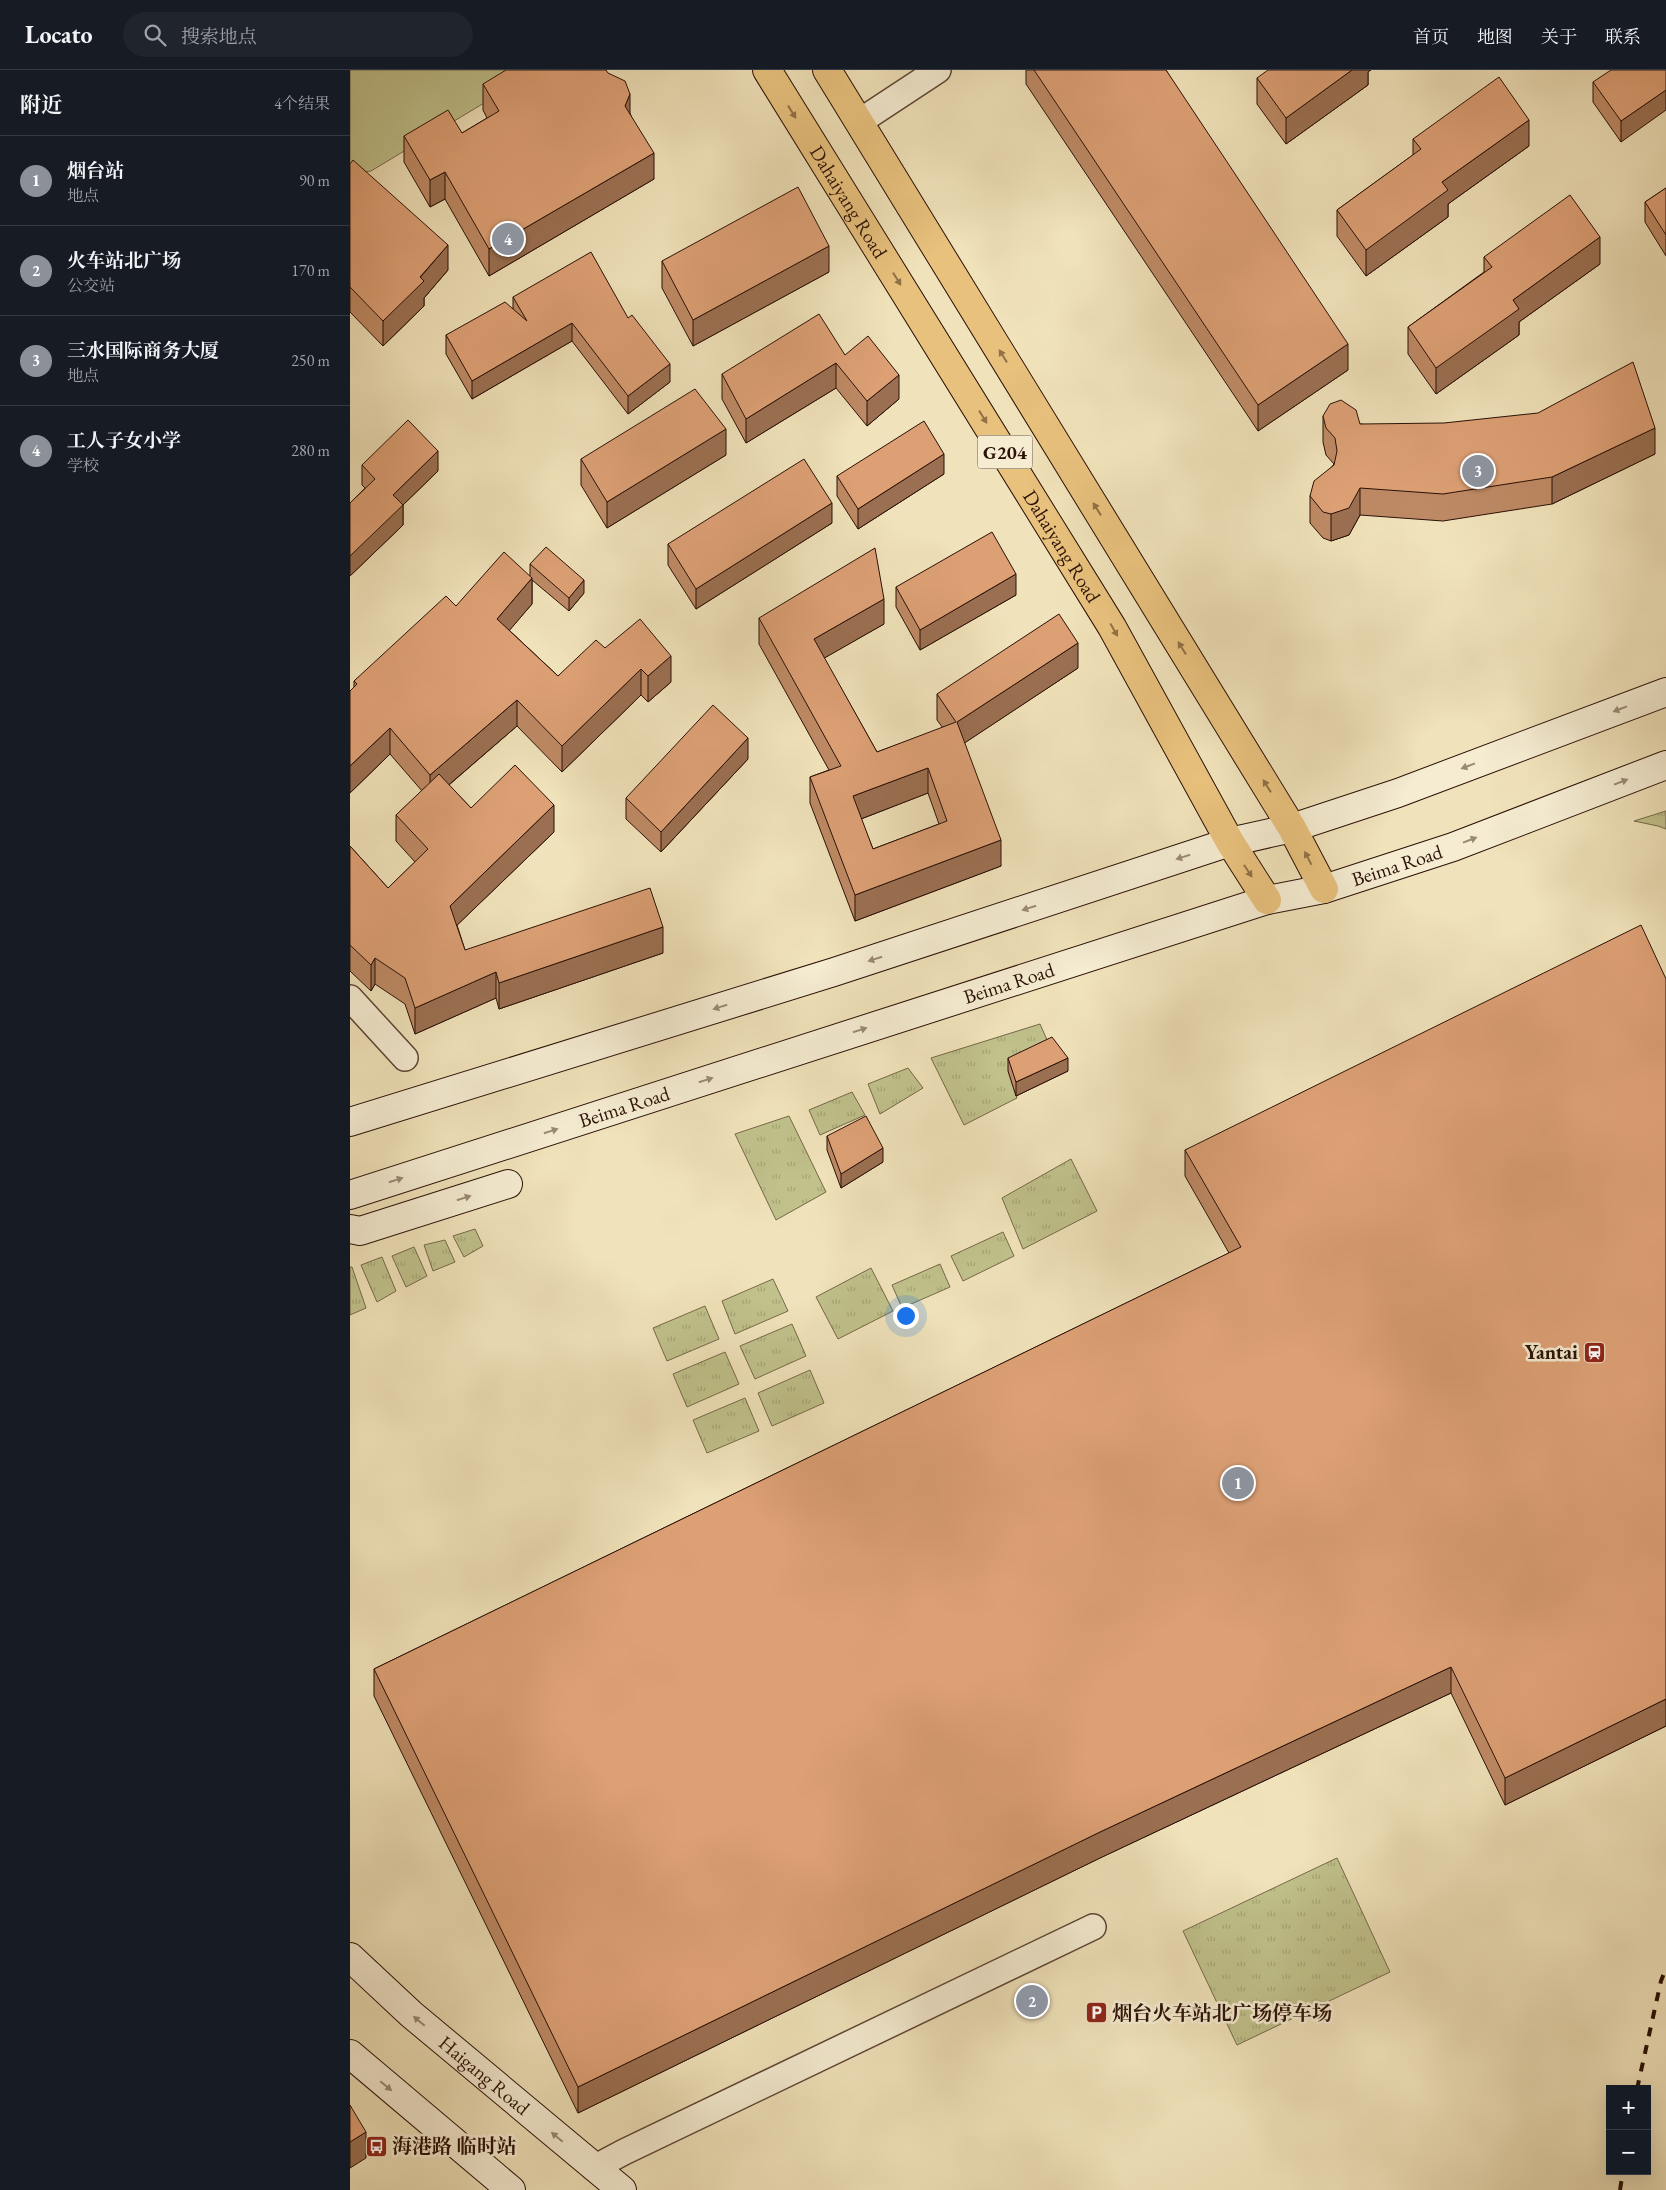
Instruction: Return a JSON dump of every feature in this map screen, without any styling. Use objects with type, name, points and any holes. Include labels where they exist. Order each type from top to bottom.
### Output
[{"type":"highway","name":"Dahaiyang Road","points":[[767,70],[1112,627],[1230,842],[1267,900]]},
{"type":"highway","name":"G204","points":[[827,70],[1292,828]]},
{"type":"highway","points":[[1292,828],[1324,889]]},
{"type":"main road","points":[[350,1122],[834,972],[1230,842],[1292,828],[1398,792],[1666,692]]},
{"type":"main road","name":"Beima Road","points":[[350,1195],[1267,900],[1324,889],[1453,846],[1666,765]]},
{"type":"main road","points":[[350,1229],[360,1230],[508,1184]]},
{"type":"main road","name":"Haigang Road","points":[[350,1957],[410,2014],[622,2190]]},
{"type":"main road","points":[[350,2054],[511,2190]]},
{"type":"street","points":[[859,122],[938,70]]},
{"type":"street","points":[[350,998],[405,1058]]},
{"type":"street","points":[[594,2168],[1093,1927]]},
{"type":"green space","points":[[350,70],[539,70],[371,171],[350,174]]},
{"type":"green space","points":[[1666,811],[1666,829],[1634,821]]},
{"type":"green space","points":[[1040,1024],[1052,1051],[1009,1071],[1017,1098],[964,1125],[931,1058]]},
{"type":"green space","points":[[908,1068],[923,1088],[880,1114],[868,1084]]},
{"type":"green space","points":[[852,1092],[865,1115],[820,1135],[809,1110]]},
{"type":"green space","points":[[789,1116],[826,1192],[776,1220],[735,1134]]},
{"type":"green space","points":[[1071,1159],[1097,1211],[1023,1249],[1002,1198]]},
{"type":"green space","points":[[475,1229],[483,1246],[464,1257],[453,1236]]},
{"type":"green space","points":[[1003,1232],[1014,1256],[963,1281],[951,1256]]},
{"type":"green space","points":[[445,1240],[455,1262],[433,1271],[424,1245]]},
{"type":"green space","points":[[414,1247],[427,1276],[406,1287],[392,1256]]},
{"type":"green space","points":[[382,1257],[396,1291],[377,1302],[361,1265]]},
{"type":"green space","points":[[940,1264],[950,1287],[902,1308],[892,1285]]},
{"type":"green space","points":[[350,1267],[352,1267],[366,1308],[350,1315]]},
{"type":"green space","points":[[871,1268],[893,1311],[838,1339],[816,1297]]},
{"type":"green space","points":[[773,1279],[788,1311],[735,1334],[722,1301]]},
{"type":"green space","points":[[705,1306],[719,1339],[667,1361],[653,1328]]},
{"type":"green space","points":[[792,1324],[806,1356],[755,1379],[740,1346]]},
{"type":"green space","points":[[725,1352],[739,1384],[687,1407],[673,1374]]},
{"type":"green space","points":[[810,1370],[824,1403],[772,1426],[758,1393]]},
{"type":"green space","points":[[745,1398],[759,1431],[707,1453],[693,1420]]},
{"type":"green space","points":[[1337,1858],[1390,1972],[1237,2045],[1183,1931]]},
{"type":"building","points":[[506,70],[606,70],[608,73],[625,81],[630,94],[625,106],[654,153],[489,249],[445,172],[430,180],[404,136],[448,110],[462,133],[499,111],[483,84]]},
{"type":"building","points":[[1034,70],[1166,70],[1348,344],[1258,405]]},
{"type":"building","points":[[1268,70],[1352,70],[1286,118],[1257,78]]},
{"type":"building","points":[[1611,70],[1666,70],[1666,90],[1621,121],[1593,82]]},
{"type":"building","points":[[1499,77],[1529,120],[1442,182],[1448,190],[1366,250],[1337,210],[1421,149],[1413,139]]},
{"type":"building","points":[[353,160],[448,245],[420,277],[424,281],[383,321],[350,287],[350,164]]},
{"type":"building","points":[[798,187],[829,246],[693,320],[662,261]]},
{"type":"building","points":[[1666,188],[1666,235],[1645,202]]},
{"type":"building","points":[[1570,195],[1600,237],[1513,300],[1519,309],[1436,368],[1408,327],[1492,267],[1484,257]]},
{"type":"building","points":[[591,252],[628,318],[632,315],[670,364],[628,396],[572,323],[472,381],[446,335],[505,302],[527,321],[513,297]]},
{"type":"building","points":[[819,314],[845,355],[868,336],[899,375],[867,401],[836,363],[746,419],[722,374]]},
{"type":"building","points":[[1633,362],[1655,428],[1552,477],[1443,494],[1360,488],[1349,508],[1331,514],[1323,512],[1310,496],[1314,481],[1334,465],[1337,451],[1335,438],[1326,428],[1323,416],[1330,404],[1341,400],[1356,410],[1360,424],[1444,423],[1538,413]]},
{"type":"building","points":[[695,389],[726,429],[607,502],[581,459]]},
{"type":"building","points":[[408,420],[438,451],[393,495],[403,505],[350,556],[350,503],[375,479],[362,465]]},
{"type":"building","points":[[924,421],[944,454],[858,509],[837,476]]},
{"type":"building","points":[[804,459],[832,503],[696,589],[668,544]]},
{"type":"building","points":[[992,532],[1016,574],[920,630],[896,587]]},
{"type":"building","points":[[546,547],[584,580],[569,598],[530,564]]},
{"type":"building","points":[[875,548],[884,599],[814,639],[877,752],[956,722],[937,694],[1059,614],[1078,643],[957,722],[1001,840],[855,895],[810,777],[841,766],[759,618]],"holes":[[[928,768],[947,821],[873,849],[853,796]]]},
{"type":"building","points":[[504,552],[532,578],[497,619],[558,676],[596,640],[605,648],[640,619],[671,656],[648,676],[641,669],[562,746],[517,700],[430,775],[390,728],[350,766],[350,691],[357,684],[354,681],[446,596],[456,606]]},
{"type":"building","points":[[713,705],[748,738],[661,832],[626,798]]},
{"type":"building","points":[[515,765],[554,805],[450,906],[465,950],[650,888],[663,927],[499,983],[496,972],[415,1008],[405,978],[375,958],[371,965],[350,945],[350,846],[388,888],[428,849],[396,815],[439,774],[471,808]]},
{"type":"building","points":[[1641,925],[1666,979],[1666,1699],[1505,1778],[1451,1667],[1100,1832],[578,2087],[374,1669],[1241,1247],[1185,1150]]},
{"type":"building","points":[[1052,1037],[1068,1058],[1016,1082],[1008,1058]]},
{"type":"building","points":[[866,1116],[883,1148],[841,1174],[827,1136]]},
{"type":"building","points":[[350,2105],[366,2132],[350,2142]]},
{"type":"railway","points":[[1638,2085],[1661,1981],[1666,1968]]},
{"type":"railway","points":[[1620,2190],[1622,2175]]},
{"type":"place","name":"工人子女小学","points":[[508,239]]},
{"type":"place","name":"三水国际商务大厦","points":[[1478,471]]},
{"type":"place","name":"Yantai","points":[[1594,1352]]},
{"type":"place","name":"烟台站","points":[[1238,1483]]},
{"type":"place","name":"火车站北广场","points":[[1032,2001]]},
{"type":"place","name":"烟台火车站北广场停车场","points":[[1096,2013]]},
{"type":"place","name":"海港路 临时站","points":[[376,2146]]}]
